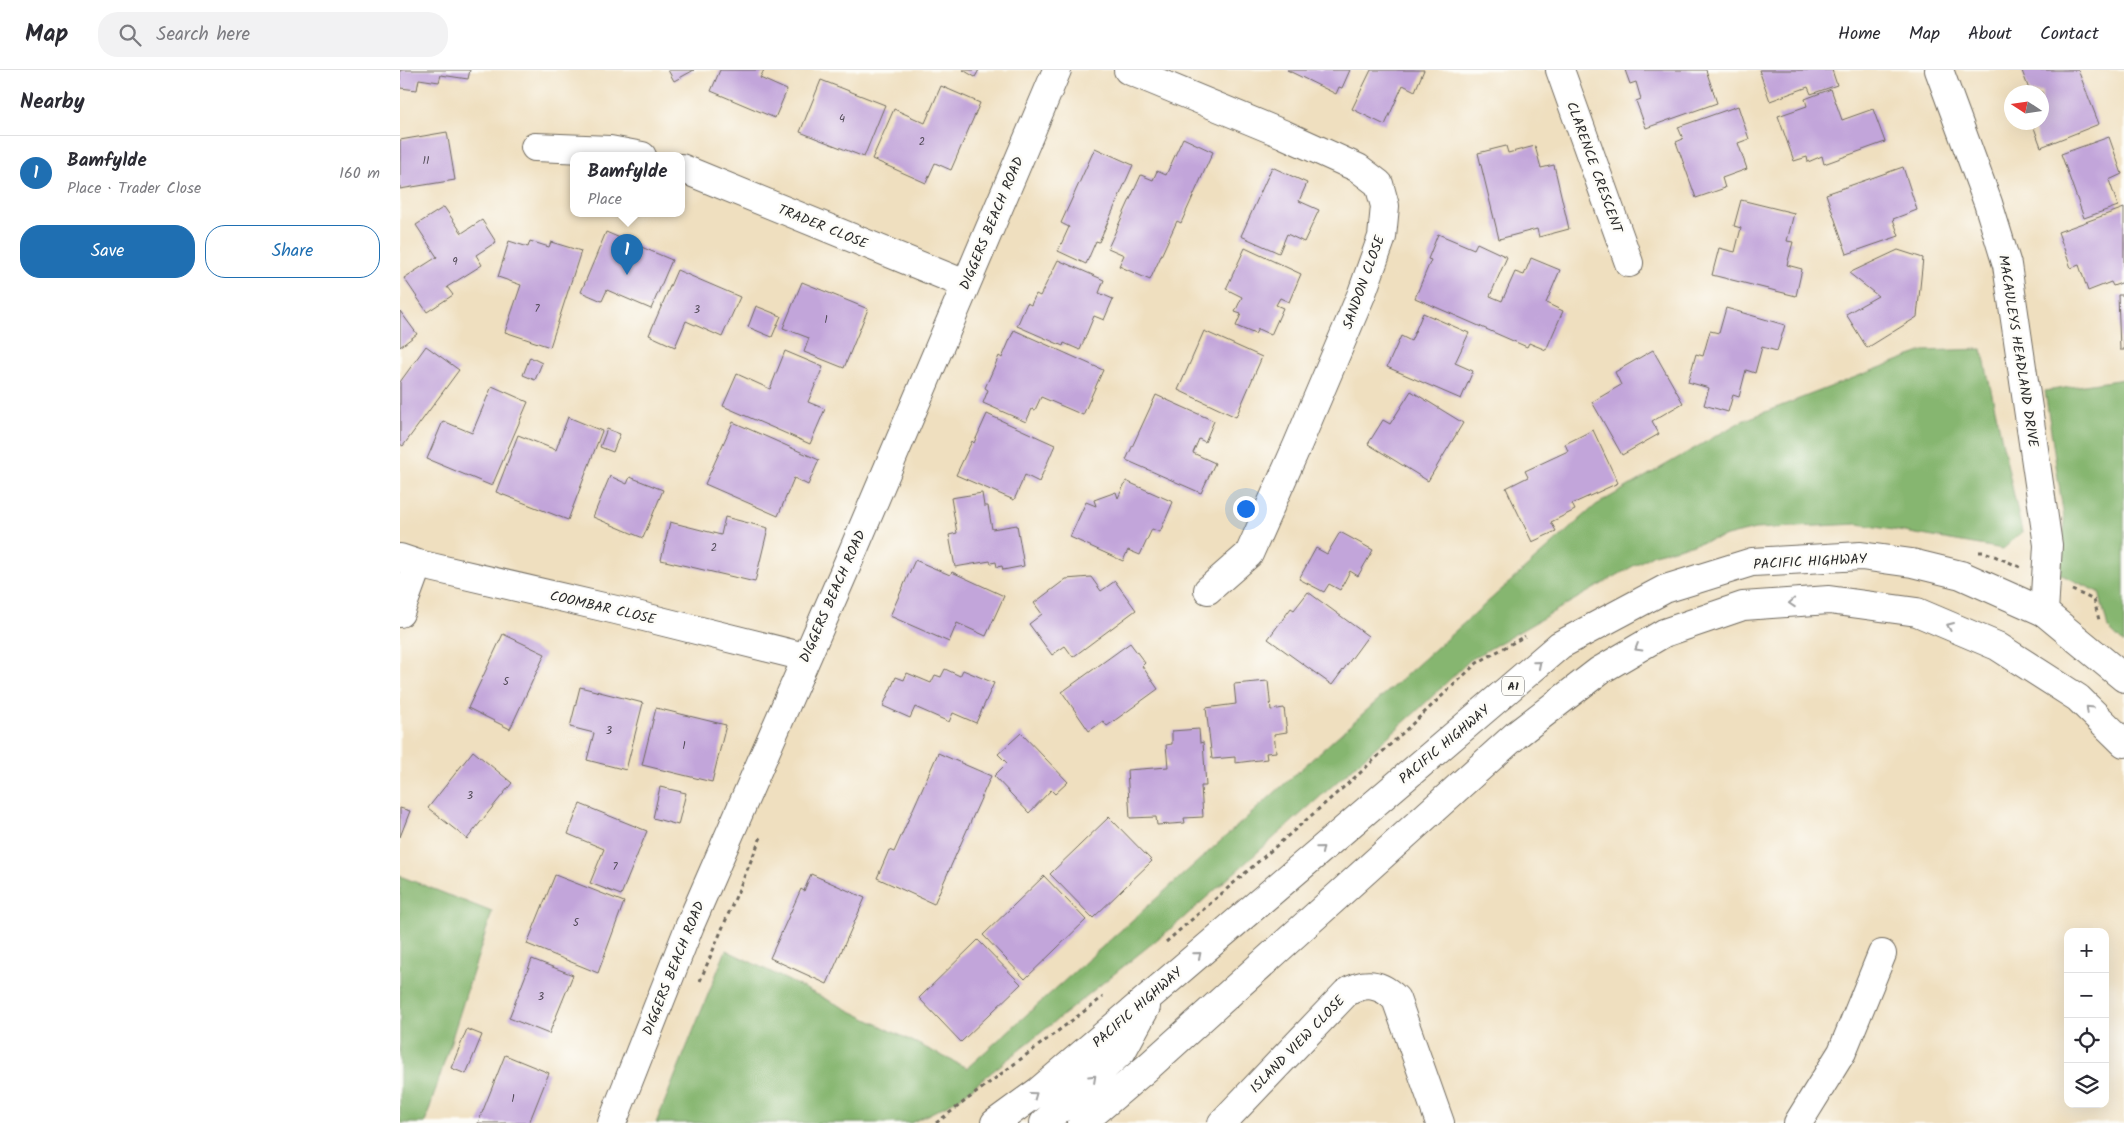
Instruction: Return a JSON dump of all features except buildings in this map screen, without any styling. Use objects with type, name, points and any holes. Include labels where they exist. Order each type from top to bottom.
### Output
[{"type":"main road","name":"DIGGERS BEACH ROAD","points":[[612,1123],[690,925],[805,657],[847,565],[1057,70]]},
{"type":"main road","name":"SANDON CLOSE","points":[[1128,70],[1283,134],[1358,168],[1378,184],[1385,206],[1382,237],[1362,293],[1249,554],[1208,590]]},
{"type":"main road","name":"CLARENCE CRESCENT","points":[[1560,70],[1629,264]]},
{"type":"main road","name":"MACAULEYS HEADLAND DRIVE","points":[[1939,70],[1988,202],[2006,265],[2025,381],[2048,545],[2044,612]]},
{"type":"main road","points":[[535,147],[621,152]]},
{"type":"main road","name":"TRADER CLOSE","points":[[685,170],[965,284]]},
{"type":"main road","name":"PACIFIC HIGHWAY","points":[[995,1123],[1039,1091],[1560,645],[1665,589],[1752,562],[1861,556],[1912,563],[1961,575],[2044,612],[2124,678]]},
{"type":"main road","points":[[400,613],[409,561]]},
{"type":"main road","name":"COOMBAR CLOSE","points":[[409,561],[805,657]]},
{"type":"main road","points":[[1082,1123],[1148,1067],[1516,735],[1599,671],[1664,633],[1744,606],[1829,600],[1917,612],[1997,646],[2078,698],[2124,743]]},
{"type":"main road","points":[[1798,1123],[1842,1052],[1882,954]]},
{"type":"main road","name":"ISLAND VIEW CLOSE","points":[[1222,1123],[1346,993],[1359,985],[1374,986],[1387,990],[1396,999],[1440,1123]]},
{"type":"main road","points":[[1044,1123],[1122,1051],[1153,992]]},
{"type":"path","points":[[699,985],[765,829]]},
{"type":"green space","points":[[1982,349],[2022,532],[2003,549],[1858,524],[1755,529],[1654,554],[1470,660],[1419,709],[1180,921],[957,1100],[911,1123],[656,1123],[726,950],[967,1068],[1596,505],[1742,421],[1923,351]]},
{"type":"green space","points":[[2124,379],[2124,644],[2108,628],[2099,592],[2055,572],[2065,525],[2045,391]]},
{"type":"green space","points":[[400,876],[492,912],[425,1123],[400,1123]]},
{"type":"place","name":"Bamfylde","points":[[627,275]]}]
